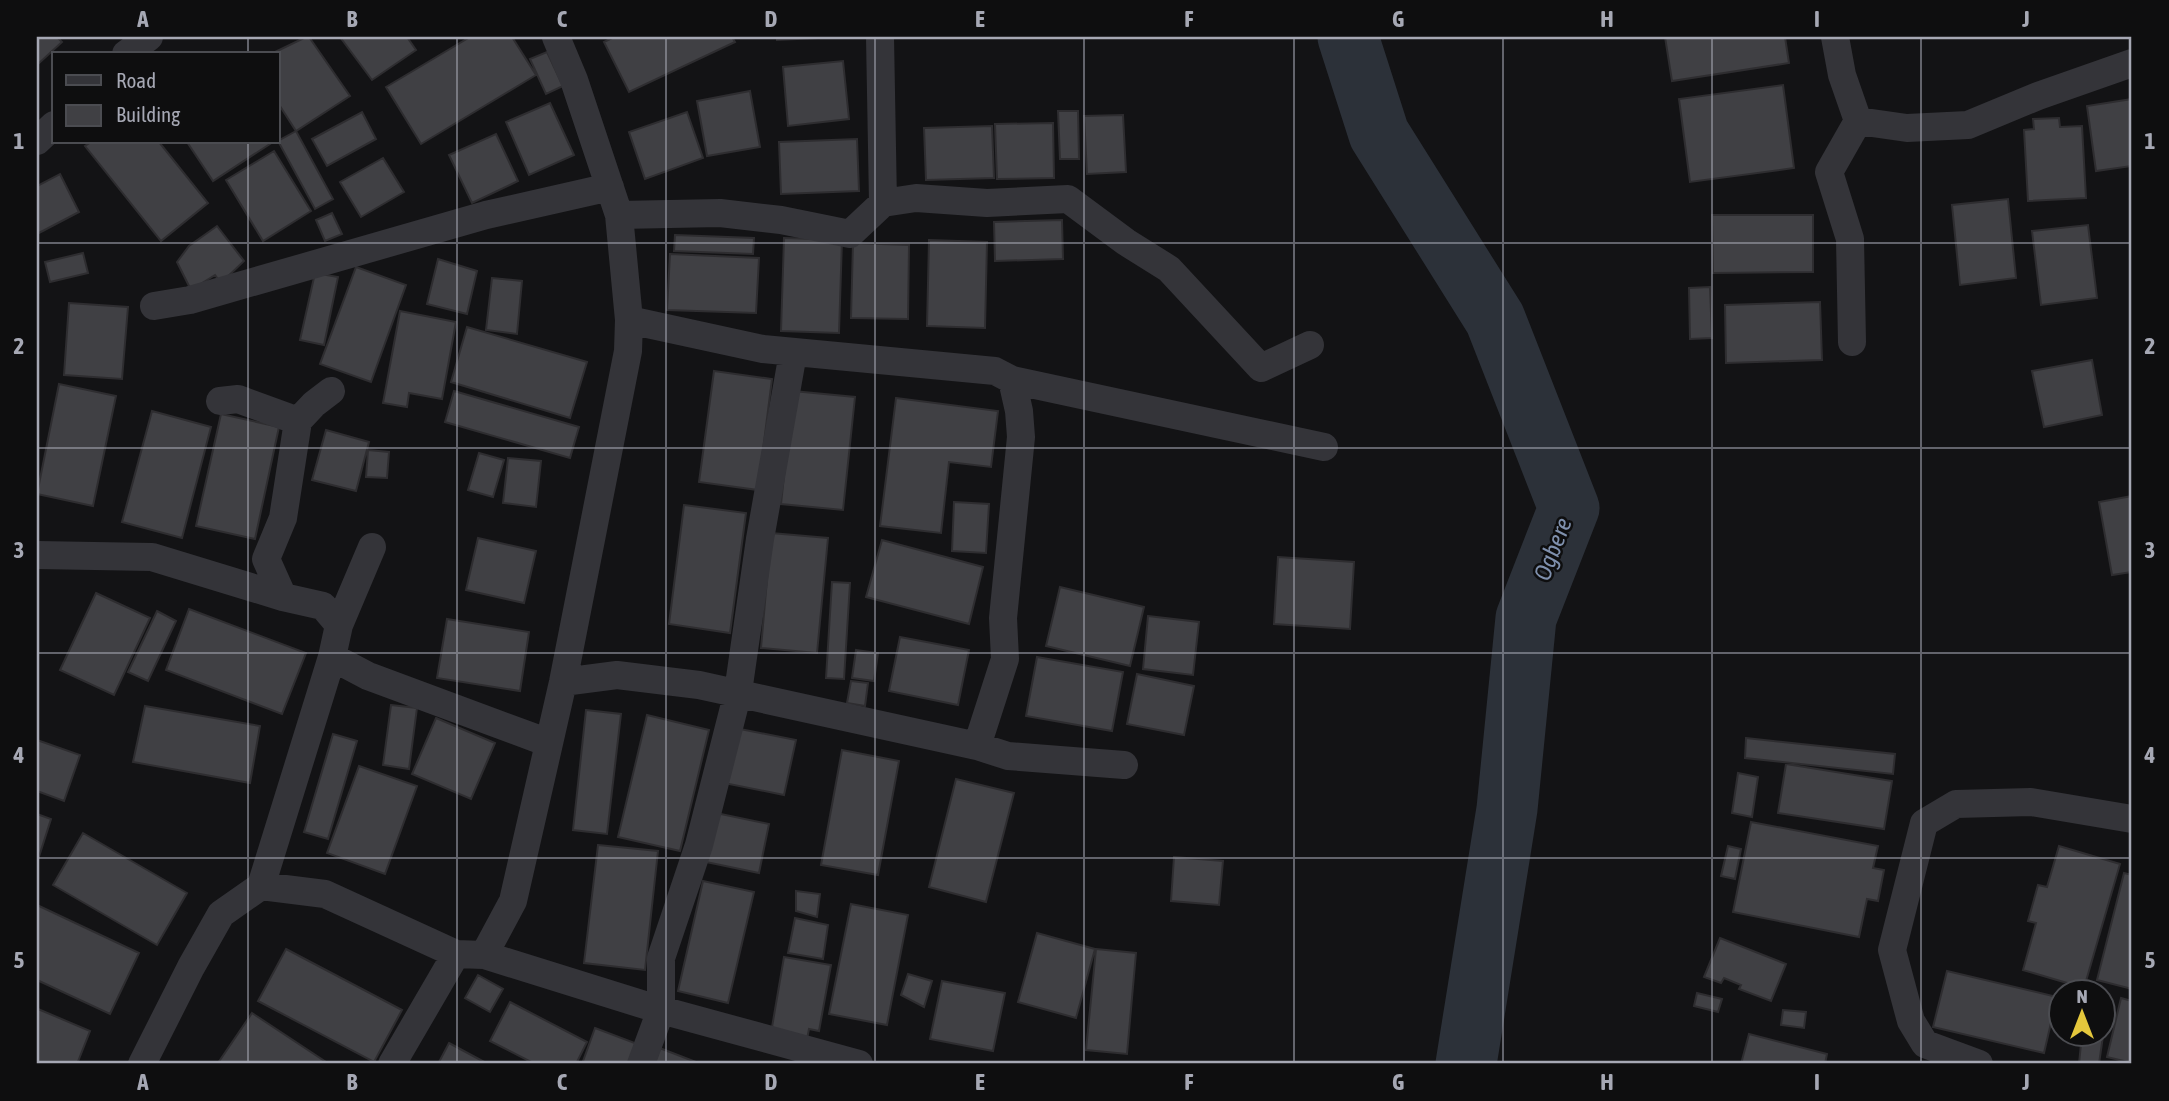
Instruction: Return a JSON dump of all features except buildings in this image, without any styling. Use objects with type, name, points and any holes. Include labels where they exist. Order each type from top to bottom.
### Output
[{"type":"street","points":[[129,52],[149,37]]},
{"type":"street","points":[[484,955],[513,901],[563,682],[628,351],[629,320],[620,215],[574,80],[556,37]]},
{"type":"street","points":[[880,37],[883,203]]},
{"type":"street","points":[[1835,37],[1842,75],[1858,121],[1829,172],[1850,239],[1853,342]]},
{"type":"street","points":[[1858,121],[1907,128],[1968,125],[2038,96],[2132,63]]},
{"type":"street","points":[[37,141],[52,126]]},
{"type":"street","points":[[154,306],[190,300],[486,215],[610,187]]},
{"type":"street","points":[[620,215],[720,212],[781,220],[850,234],[883,203],[916,198],[987,203],[1068,199],[1126,242],[1169,269],[1261,368],[1310,345]]},
{"type":"street","points":[[629,320],[763,349],[995,371],[1012,380],[1324,447]]},
{"type":"street","points":[[641,1064],[661,1010],[661,958],[699,845],[738,692],[760,539],[793,353]]},
{"type":"street","points":[[977,746],[1004,659],[1003,618],[1021,437],[1012,380]]},
{"type":"street","points":[[283,597],[266,559],[283,518],[298,421],[331,391]]},
{"type":"street","points":[[220,401],[238,399],[298,421]]},
{"type":"street","points":[[142,1064],[221,914],[261,886],[332,657],[339,625],[372,547]]},
{"type":"street","points":[[37,555],[152,557],[283,597],[323,606],[339,625]]},
{"type":"street","points":[[332,657],[368,676],[549,743]]},
{"type":"street","points":[[563,682],[617,676],[699,685],[977,746],[1008,756],[1124,765]]},
{"type":"street","points":[[1979,1064],[1925,1044],[1911,1021],[1892,950],[1924,823],[1956,804],[2031,802],[2132,820]]},
{"type":"street","points":[[261,886],[325,894],[456,954],[484,955],[661,1010],[859,1064]]},
{"type":"street","points":[[392,1064],[456,954]]},
{"type":"waterway","name":"Ogbere","points":[[1348,37],[1379,134],[1495,319],[1569,508],[1526,618],[1507,809],[1466,1064]]}]
